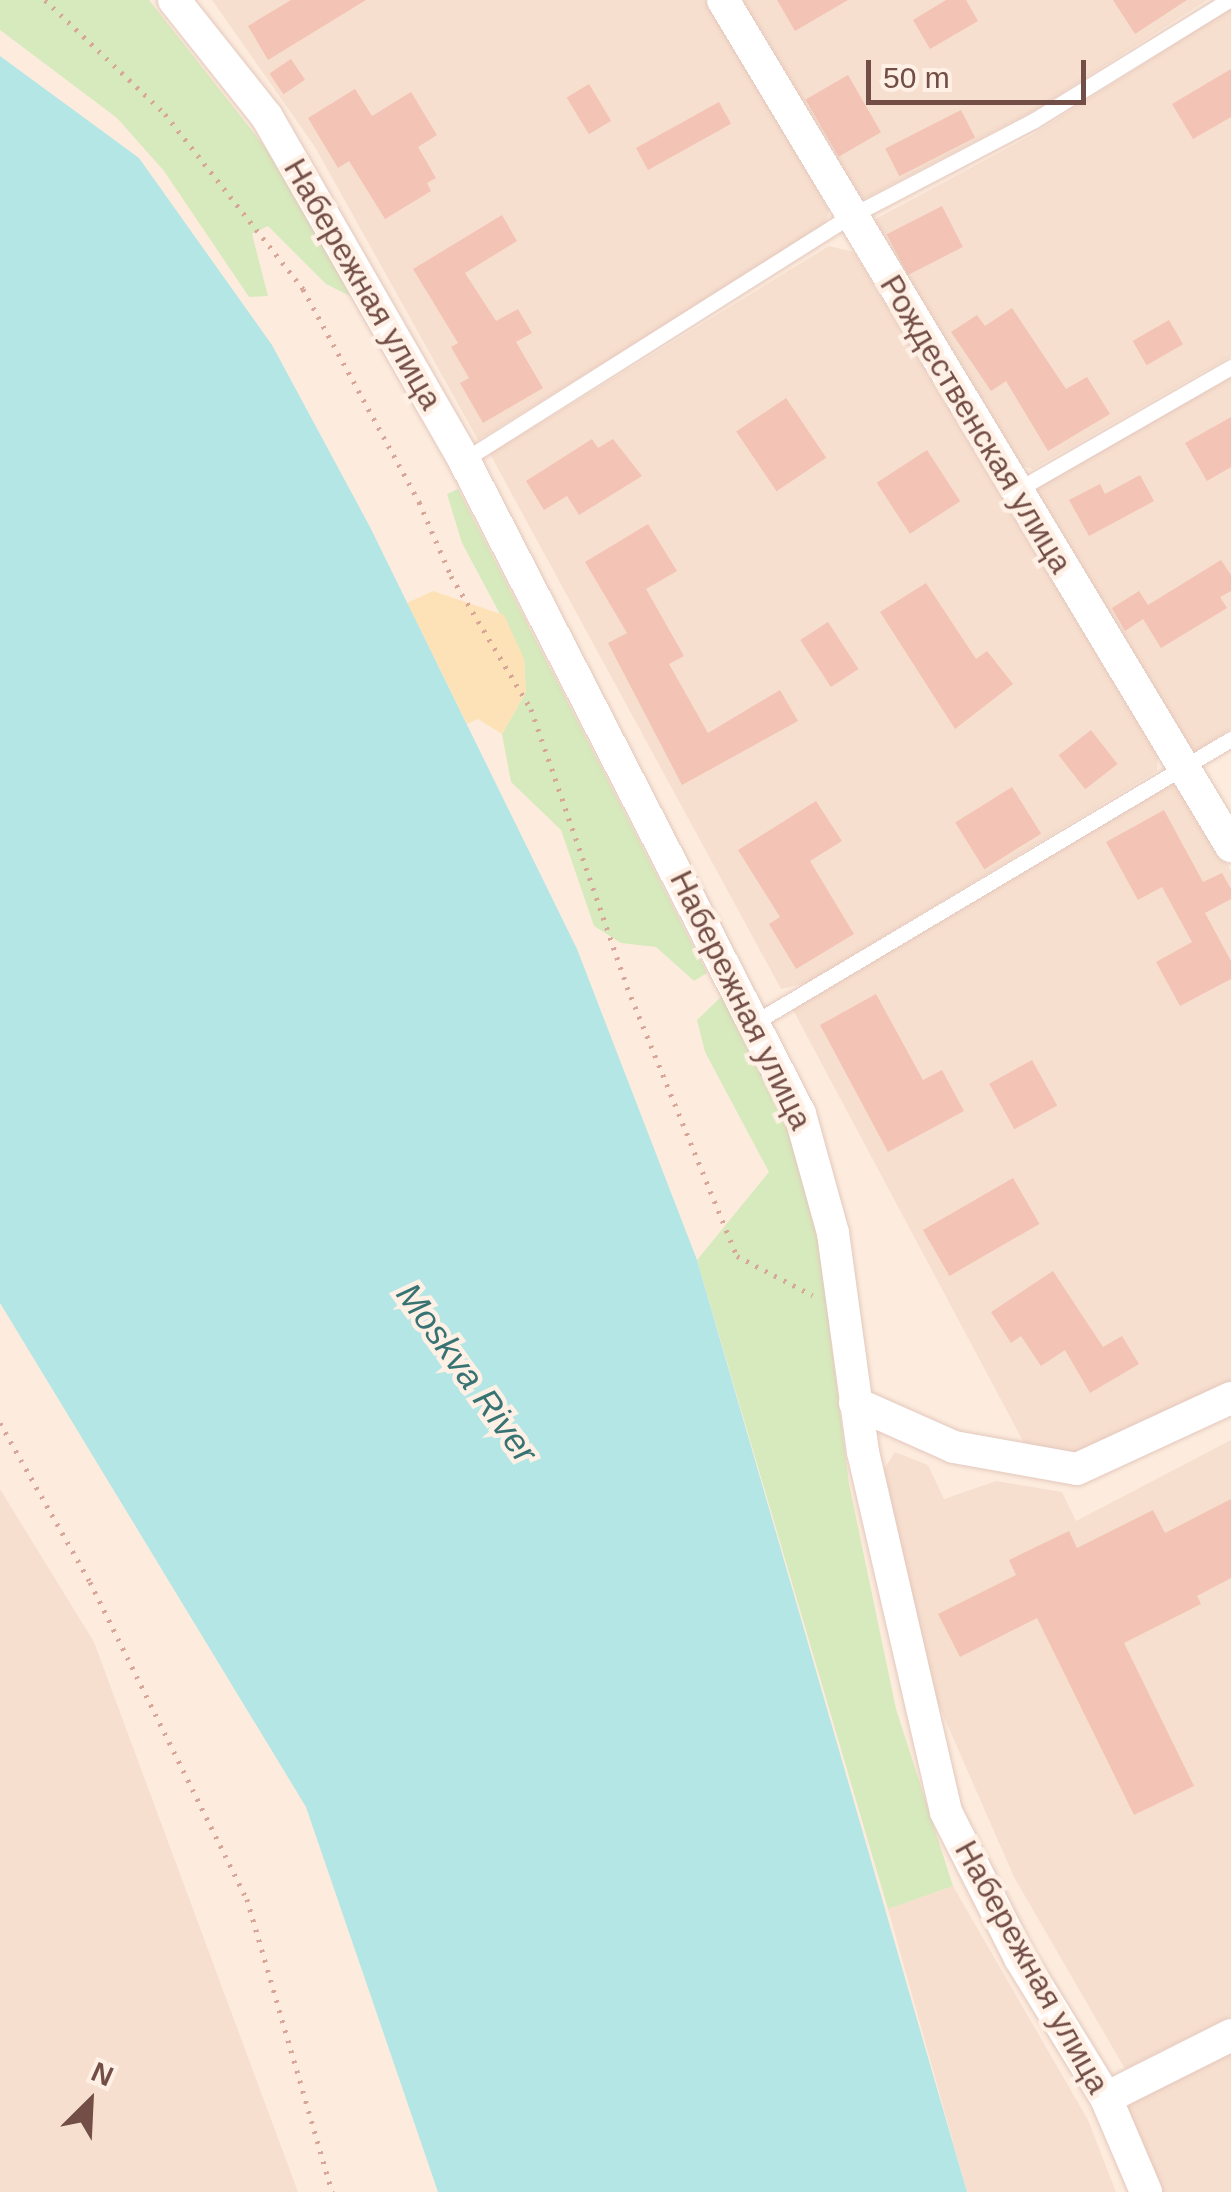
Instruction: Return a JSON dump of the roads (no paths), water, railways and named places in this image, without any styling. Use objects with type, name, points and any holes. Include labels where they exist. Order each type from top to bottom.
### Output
[{"type":"street","name":"Набережная улица","points":[[174,0],[267,117],[464,460],[757,1021],[818,1167],[855,1403],[946,1812],[1020,1958],[1106,2098],[1146,2192]]},
{"type":"street","name":"Рождественская улица","points":[[723,0],[849,217],[1231,846]]},
{"type":"street","points":[[855,1403],[954,1447],[1078,1468],[1231,1398]]},
{"type":"street","points":[[1106,2098],[1231,2035]]},
{"type":"lane","points":[[464,460],[849,217],[1033,121],[1229,0]]},
{"type":"lane","points":[[1017,490],[1231,367]]},
{"type":"lane","points":[[757,1021],[1168,772],[1184,769],[1231,739]]},
{"type":"water","name":"Moskva River","points":[[0,56],[139,158],[272,345],[370,527],[577,949],[697,1260],[967,2192],[438,2192],[306,1807],[0,1303]]}]
